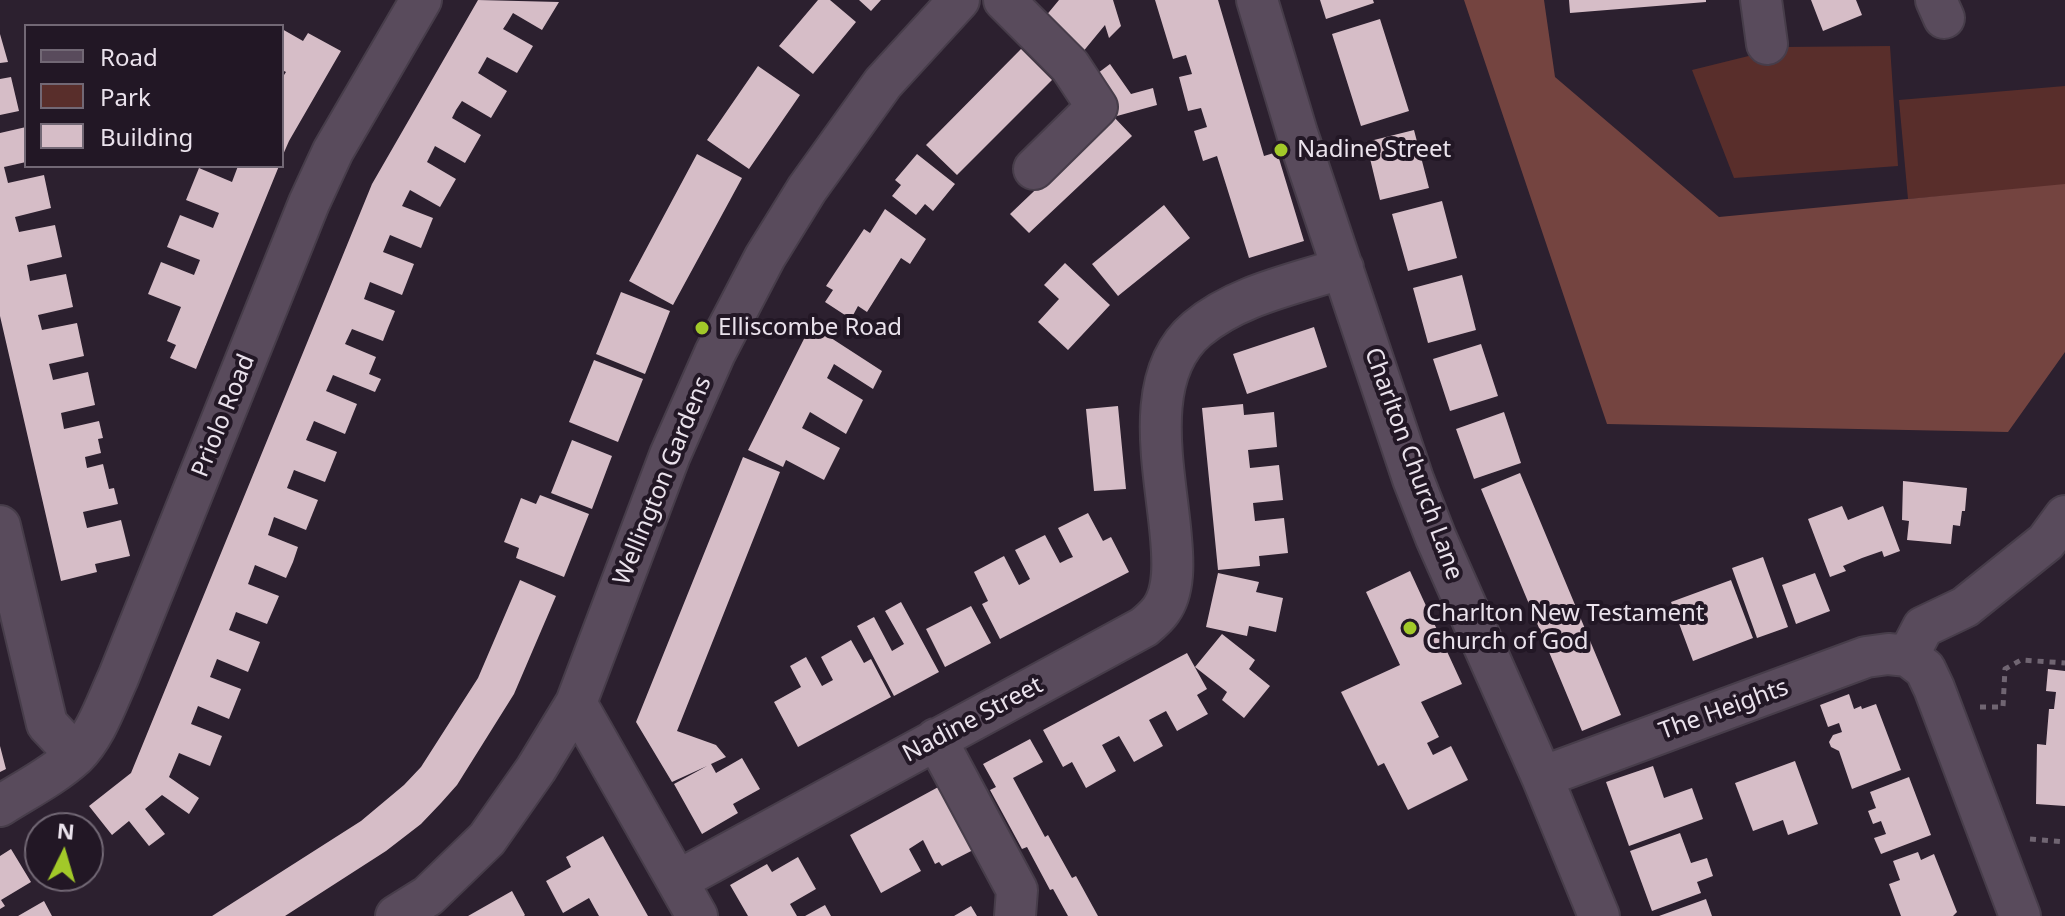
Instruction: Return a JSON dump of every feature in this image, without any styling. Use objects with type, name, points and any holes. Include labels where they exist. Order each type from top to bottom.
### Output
[{"type":"street","name":"Priolo Road","points":[[0,806],[76,755],[95,728],[321,177],[421,0]]},
{"type":"street","name":"Wellington Gardens","points":[[421,909],[487,839],[536,769],[576,703],[670,455],[715,353],[765,257],[807,189],[883,83],[959,0]]},
{"type":"street","points":[[1004,0],[1070,66],[1097,107],[1034,169]]},
{"type":"street","name":"Charlton Church Lane","points":[[1257,0],[1297,133],[1408,464],[1436,538],[1542,777],[1599,916]]},
{"type":"street","points":[[1761,0],[1767,44]]},
{"type":"street","name":"Nadine Street","points":[[677,881],[1144,627],[1163,608],[1171,582],[1172,554],[1160,426],[1163,389],[1173,356],[1196,329],[1225,310],[1257,296],[1343,268]]},
{"type":"street","points":[[2020,916],[1934,688],[1925,669],[1908,656],[1923,627],[1965,607],[2046,542],[2065,516]]},
{"type":"street","points":[[0,526],[47,724],[76,755]]},
{"type":"street","name":"The Heights","points":[[1542,777],[1866,657],[1888,654],[1908,656]]},
{"type":"street","points":[[576,703],[697,916]]},
{"type":"street","points":[[936,739],[1017,890],[1015,916]]},
{"type":"path","points":[[1990,707],[2003,707],[2005,669],[2021,660],[2065,663]]},
{"type":"green space","points":[[1890,46],[1898,166],[1734,178],[1692,70],[1785,47]]},
{"type":"green space","points":[[2065,86],[2065,186],[1908,199],[1899,100]]},
{"type":"shaded area","points":[[1464,0],[1544,0],[1555,77],[1719,217],[2065,184],[2065,352],[2008,432],[1607,424]]},
{"type":"building","points":[[478,0],[559,2],[542,30],[513,13],[503,29],[533,46],[517,73],[487,57],[478,73],[507,91],[491,118],[462,101],[456,110],[452,118],[481,135],[465,163],[435,146],[427,162],[456,179],[440,207],[410,190],[402,206],[433,218],[421,248],[390,235],[383,252],[414,264],[402,295],[370,282],[364,299],[395,311],[383,341],[352,329],[345,344],[376,357],[369,374],[381,379],[375,392],[333,375],[326,391],[357,404],[345,434],[314,421],[306,440],[337,452],[325,482],[294,470],[287,488],[318,500],[306,530],[274,517],[268,535],[298,547],[293,562],[286,578],[255,565],[248,584],[279,596],[267,624],[236,612],[229,630],[260,642],[248,672],[217,659],[210,677],[241,689],[229,719],[198,706],[191,724],[222,736],[210,766],[179,753],[169,777],[199,798],[189,814],[162,795],[145,809],[165,834],[149,846],[129,821],[112,835],[104,825],[104,812],[94,812],[89,806],[131,773],[372,184]]},
{"type":"building","points":[[818,0],[830,0],[856,22],[813,74],[779,46]]},
{"type":"building","points":[[859,0],[881,0],[871,11]]},
{"type":"building","points":[[1059,0],[1113,0],[1121,26],[1109,38],[1105,25],[1077,59],[1040,23]]},
{"type":"building","points":[[1155,0],[1218,0],[1264,156],[1277,152],[1304,241],[1249,258],[1217,156],[1203,161],[1194,131],[1207,127],[1201,108],[1188,111],[1179,77],[1192,74],[1186,55],[1173,59]]},
{"type":"building","points":[[1320,0],[1373,0],[1374,3],[1326,19]]},
{"type":"building","points":[[1569,0],[1706,0],[1706,2],[1570,13]]},
{"type":"building","points":[[1811,0],[1856,0],[1862,15],[1823,31]]},
{"type":"building","points":[[1380,19],[1409,111],[1361,126],[1332,34]]},
{"type":"building","points":[[284,30],[303,41],[308,33],[341,51],[284,152],[284,75]]},
{"type":"building","points":[[0,34],[8,62],[0,63]]},
{"type":"building","points":[[1021,49],[1052,80],[957,175],[926,145]]},
{"type":"building","points":[[1110,64],[1131,94],[1153,88],[1157,105],[1117,116],[1090,79]]},
{"type":"building","points":[[758,66],[800,95],[749,169],[707,140]]},
{"type":"building","points":[[11,77],[19,111],[0,115],[0,79]]},
{"type":"building","points":[[1113,116],[1132,136],[1029,233],[1010,214]]},
{"type":"building","points":[[24,127],[24,162],[4,167],[8,183],[44,175],[51,208],[15,217],[19,232],[55,225],[62,257],[27,265],[30,281],[66,274],[73,307],[38,315],[42,330],[77,323],[84,356],[49,364],[53,380],[88,372],[95,405],[61,413],[64,429],[99,421],[103,438],[98,439],[101,453],[85,457],[87,468],[103,464],[109,489],[114,488],[118,504],[83,512],[87,528],[121,520],[130,556],[95,564],[97,572],[61,581],[0,316],[0,133]]},
{"type":"building","points":[[1414,130],[1429,188],[1380,200],[1366,142]]},
{"type":"building","points":[[697,154],[742,178],[673,305],[629,281]]},
{"type":"building","points":[[917,154],[955,184],[933,211],[925,204],[916,215],[892,196],[901,185],[895,180]]},
{"type":"building","points":[[199,168],[232,182],[237,168],[278,168],[196,369],[170,358],[176,345],[167,341],[181,307],[148,294],[161,262],[194,275],[200,260],[167,247],[180,215],[213,228],[219,213],[186,200]]},
{"type":"building","points":[[1442,201],[1457,258],[1408,271],[1392,214]]},
{"type":"building","points":[[1164,205],[1190,238],[1118,296],[1092,264]]},
{"type":"building","points":[[885,209],[926,239],[910,264],[901,258],[867,312],[858,306],[851,319],[825,302],[833,290],[826,286],[864,229],[870,233]]},
{"type":"building","points":[[1065,263],[1110,305],[1068,350],[1038,322],[1059,299],[1044,285]]},
{"type":"building","points":[[1462,275],[1476,330],[1428,343],[1413,288]]},
{"type":"building","points":[[621,292],[670,311],[645,374],[596,354]]},
{"type":"building","points":[[811,325],[882,371],[873,389],[834,364],[827,378],[863,400],[846,434],[810,412],[802,428],[840,448],[824,480],[786,460],[783,467],[748,450]]},
{"type":"building","points":[[1314,327],[1327,367],[1247,394],[1233,354]]},
{"type":"building","points":[[1481,344],[1498,396],[1450,411],[1433,359]]},
{"type":"building","points":[[594,360],[643,379],[618,442],[569,422]]},
{"type":"building","points":[[1243,404],[1244,415],[1274,412],[1277,447],[1248,450],[1250,468],[1279,465],[1283,500],[1253,503],[1255,521],[1284,518],[1288,553],[1259,556],[1260,566],[1218,570],[1202,408]]},
{"type":"building","points":[[1118,406],[1126,489],[1094,491],[1086,409]]},
{"type":"building","points":[[1504,412],[1521,463],[1474,479],[1456,429]]},
{"type":"building","points":[[572,440],[612,456],[592,509],[551,493]]},
{"type":"building","points":[[743,457],[780,472],[677,731],[716,745],[726,757],[711,764],[716,773],[742,758],[760,789],[733,804],[738,813],[702,834],[674,784],[707,766],[672,782],[636,722]]},
{"type":"building","points":[[1520,473],[1621,715],[1582,731],[1481,489]]},
{"type":"building","points":[[1903,481],[1967,488],[1965,511],[1962,511],[1960,526],[1953,525],[1951,544],[1907,540],[1909,521],[1902,520]]},
{"type":"building","points":[[540,495],[589,514],[564,577],[516,558],[519,548],[504,542],[521,498],[536,504]]},
{"type":"building","points":[[1842,506],[1848,520],[1883,506],[1900,551],[1884,557],[1882,551],[1862,558],[1843,566],[1846,571],[1830,577],[1808,519]]},
{"type":"building","points":[[1088,513],[1103,541],[1111,537],[1129,572],[1000,639],[982,604],[988,601],[974,572],[1004,556],[1019,585],[1025,582],[1030,579],[1015,550],[1045,535],[1060,563],[1073,557],[1058,528]]},
{"type":"building","points":[[1763,557],[1788,627],[1757,638],[1732,568]]},
{"type":"building","name":"Charlton New Testament Church of God","points":[[1410,571],[1462,684],[1421,702],[1439,737],[1427,743],[1433,755],[1451,746],[1468,780],[1408,810],[1384,763],[1378,766],[1341,692],[1400,665],[1366,592]]},
{"type":"building","points":[[1218,573],[1259,582],[1256,592],[1283,598],[1276,632],[1249,626],[1247,636],[1206,627]]},
{"type":"building","points":[[1815,573],[1830,611],[1796,624],[1782,585]]},
{"type":"building","points":[[520,580],[556,596],[514,694],[457,785],[441,803],[421,824],[386,851],[285,916],[212,916],[361,821],[421,767],[478,678]]},
{"type":"building","points":[[1731,580],[1753,638],[1693,661],[1671,602]]},
{"type":"building","points":[[901,602],[939,672],[894,696],[857,626],[874,617],[892,651],[904,644],[885,611]]},
{"type":"building","points":[[971,606],[991,643],[945,667],[926,629]]},
{"type":"building","points":[[1222,634],[1255,660],[1249,669],[1270,686],[1244,718],[1222,700],[1227,692],[1195,667]]},
{"type":"building","points":[[851,640],[864,663],[871,659],[891,697],[798,747],[774,702],[801,687],[790,666],[806,657],[822,686],[833,680],[821,657]]},
{"type":"building","points":[[1187,653],[1207,689],[1197,695],[1208,714],[1177,731],[1166,711],[1149,720],[1163,746],[1134,762],[1119,736],[1102,745],[1116,771],[1086,788],[1072,762],[1063,767],[1043,730]]},
{"type":"building","points":[[2048,669],[2065,671],[2065,806],[2036,804],[2037,744],[2046,745],[2049,709],[2054,709],[2056,692],[2046,691]]},
{"type":"building","points":[[1849,694],[1854,709],[1876,704],[1901,770],[1852,789],[1839,751],[1829,742],[1833,735],[1842,732],[1839,723],[1828,727],[1820,705]]},
{"type":"building","points":[[1030,739],[1043,762],[1013,778],[1045,837],[1048,835],[1072,878],[1076,876],[1098,916],[1068,916],[1027,847],[1022,849],[990,790],[996,787],[983,764]]},
{"type":"building","points":[[0,746],[6,769],[0,772]]},
{"type":"building","points":[[1795,761],[1818,824],[1788,835],[1783,820],[1753,831],[1735,783]]},
{"type":"building","points":[[1653,766],[1664,798],[1692,788],[1703,819],[1629,846],[1606,782]]},
{"type":"building","points":[[1909,777],[1931,835],[1881,854],[1874,838],[1886,834],[1881,821],[1873,824],[1868,811],[1876,808],[1870,792]]},
{"type":"building","points":[[942,785],[977,848],[942,866],[939,862],[935,864],[923,840],[909,849],[921,871],[881,893],[850,835]]},
{"type":"building","points":[[1680,833],[1691,863],[1707,858],[1713,876],[1697,882],[1701,893],[1652,911],[1630,851]]},
{"type":"building","points":[[603,836],[648,916],[599,916],[589,898],[563,913],[546,881],[571,867],[566,857]]},
{"type":"building","points":[[11,849],[24,870],[24,886],[1,900],[5,906],[0,909],[0,856]]},
{"type":"building","points":[[1918,852],[1921,860],[1934,854],[1957,912],[1953,916],[1901,916],[1889,884],[1900,880],[1893,861]]},
{"type":"building","points":[[798,857],[816,889],[790,904],[797,916],[748,916],[730,885],[767,864],[772,872]]},
{"type":"building","points":[[512,891],[524,916],[468,916]]},
{"type":"building","points":[[1706,899],[1712,916],[1659,916]]},
{"type":"building","points":[[44,901],[52,916],[18,916]]},
{"type":"building","points":[[825,905],[831,916],[805,916]]},
{"type":"building","points":[[971,906],[977,916],[954,916]]},
{"type":"place","name":"Nadine Street","points":[[1281,150]]},
{"type":"place","name":"Elliscombe Road","points":[[702,328]]},
{"type":"place","name":"Charlton New Testament Church of God","points":[[1410,628]]}]
